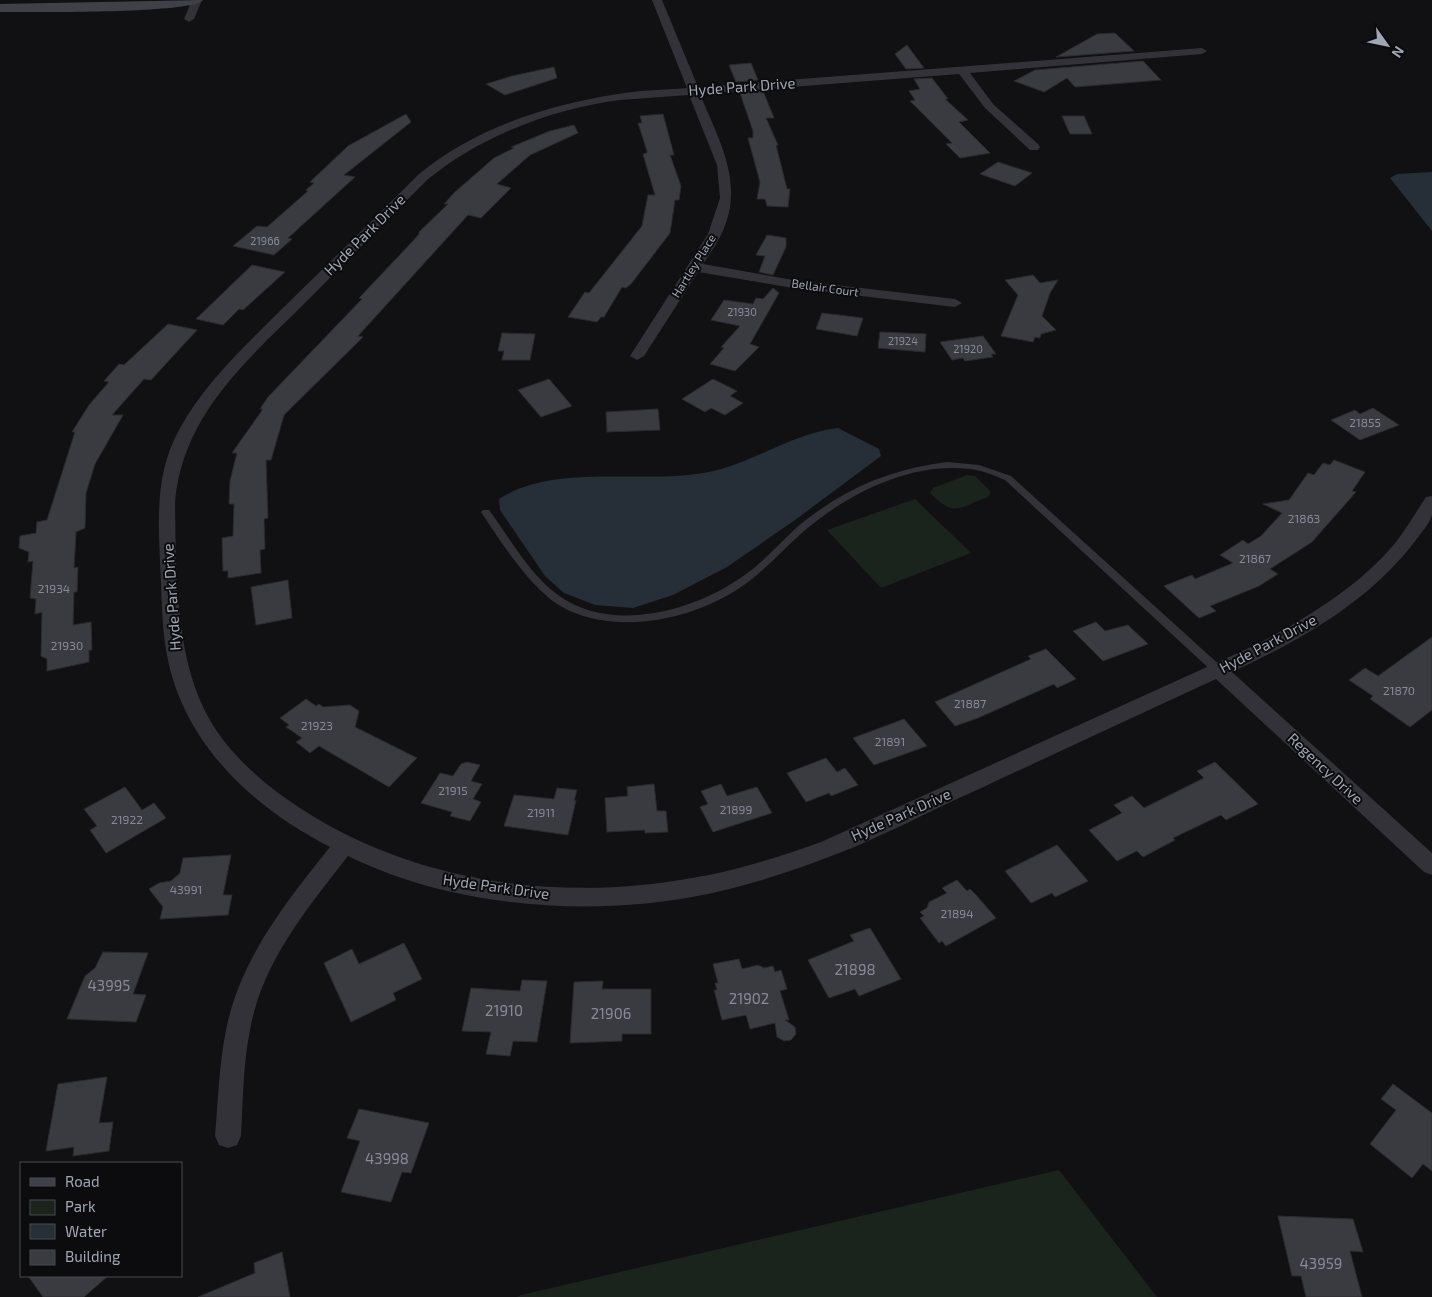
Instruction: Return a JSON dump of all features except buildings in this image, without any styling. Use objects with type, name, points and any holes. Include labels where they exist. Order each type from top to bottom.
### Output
[{"type":"main road","points":[[0,8],[164,5],[197,0]]},
{"type":"street","points":[[189,19],[197,0]]},
{"type":"street","name":"Hartley Place","points":[[637,356],[715,234],[722,215],[726,181],[723,165],[657,0]]},
{"type":"street","name":"Hyde Park Drive","points":[[1202,51],[619,98],[559,110],[485,137],[440,163],[423,177],[231,369],[210,393],[193,418],[180,444],[171,472],[167,500],[172,626],[177,662],[189,699],[207,731],[231,763],[260,792],[296,818],[344,846],[381,862],[422,875],[475,888],[520,894],[567,897],[624,896],[671,891],[718,883],[771,869],[829,848],[1219,671],[1300,630],[1362,587],[1408,538],[1432,501]]},
{"type":"street","points":[[962,70],[989,106],[1034,147]]},
{"type":"street","name":"Bellair Court","points":[[695,267],[793,284],[955,303]]},
{"type":"street","name":"Regency Drive","points":[[1219,671],[1432,866]]},
{"type":"street","points":[[228,1136],[238,1028],[250,986],[268,948],[290,913],[344,846]]},
{"type":"lane","points":[[486,512],[528,569],[563,604],[594,615],[623,620],[667,616],[698,607],[735,587],[763,565],[802,527],[836,503],[883,480],[936,466],[967,466],[989,470],[1008,478],[1219,671]]},
{"type":"green space","points":[[967,475],[975,476],[991,492],[988,497],[963,507],[951,508],[938,501],[930,493],[933,488]]},
{"type":"green space","points":[[915,499],[971,553],[881,588],[827,530]]},
{"type":"green space","points":[[1059,1170],[1157,1297],[517,1297],[521,1295]]},
{"type":"water","points":[[1432,172],[1432,231],[1390,178],[1397,174]]},
{"type":"water","points":[[838,428],[879,449],[881,456],[795,520],[727,567],[673,595],[633,608],[595,605],[564,593],[545,576],[500,510],[499,499],[521,488],[546,481],[601,476],[657,477],[709,472],[741,462],[805,436]]}]
